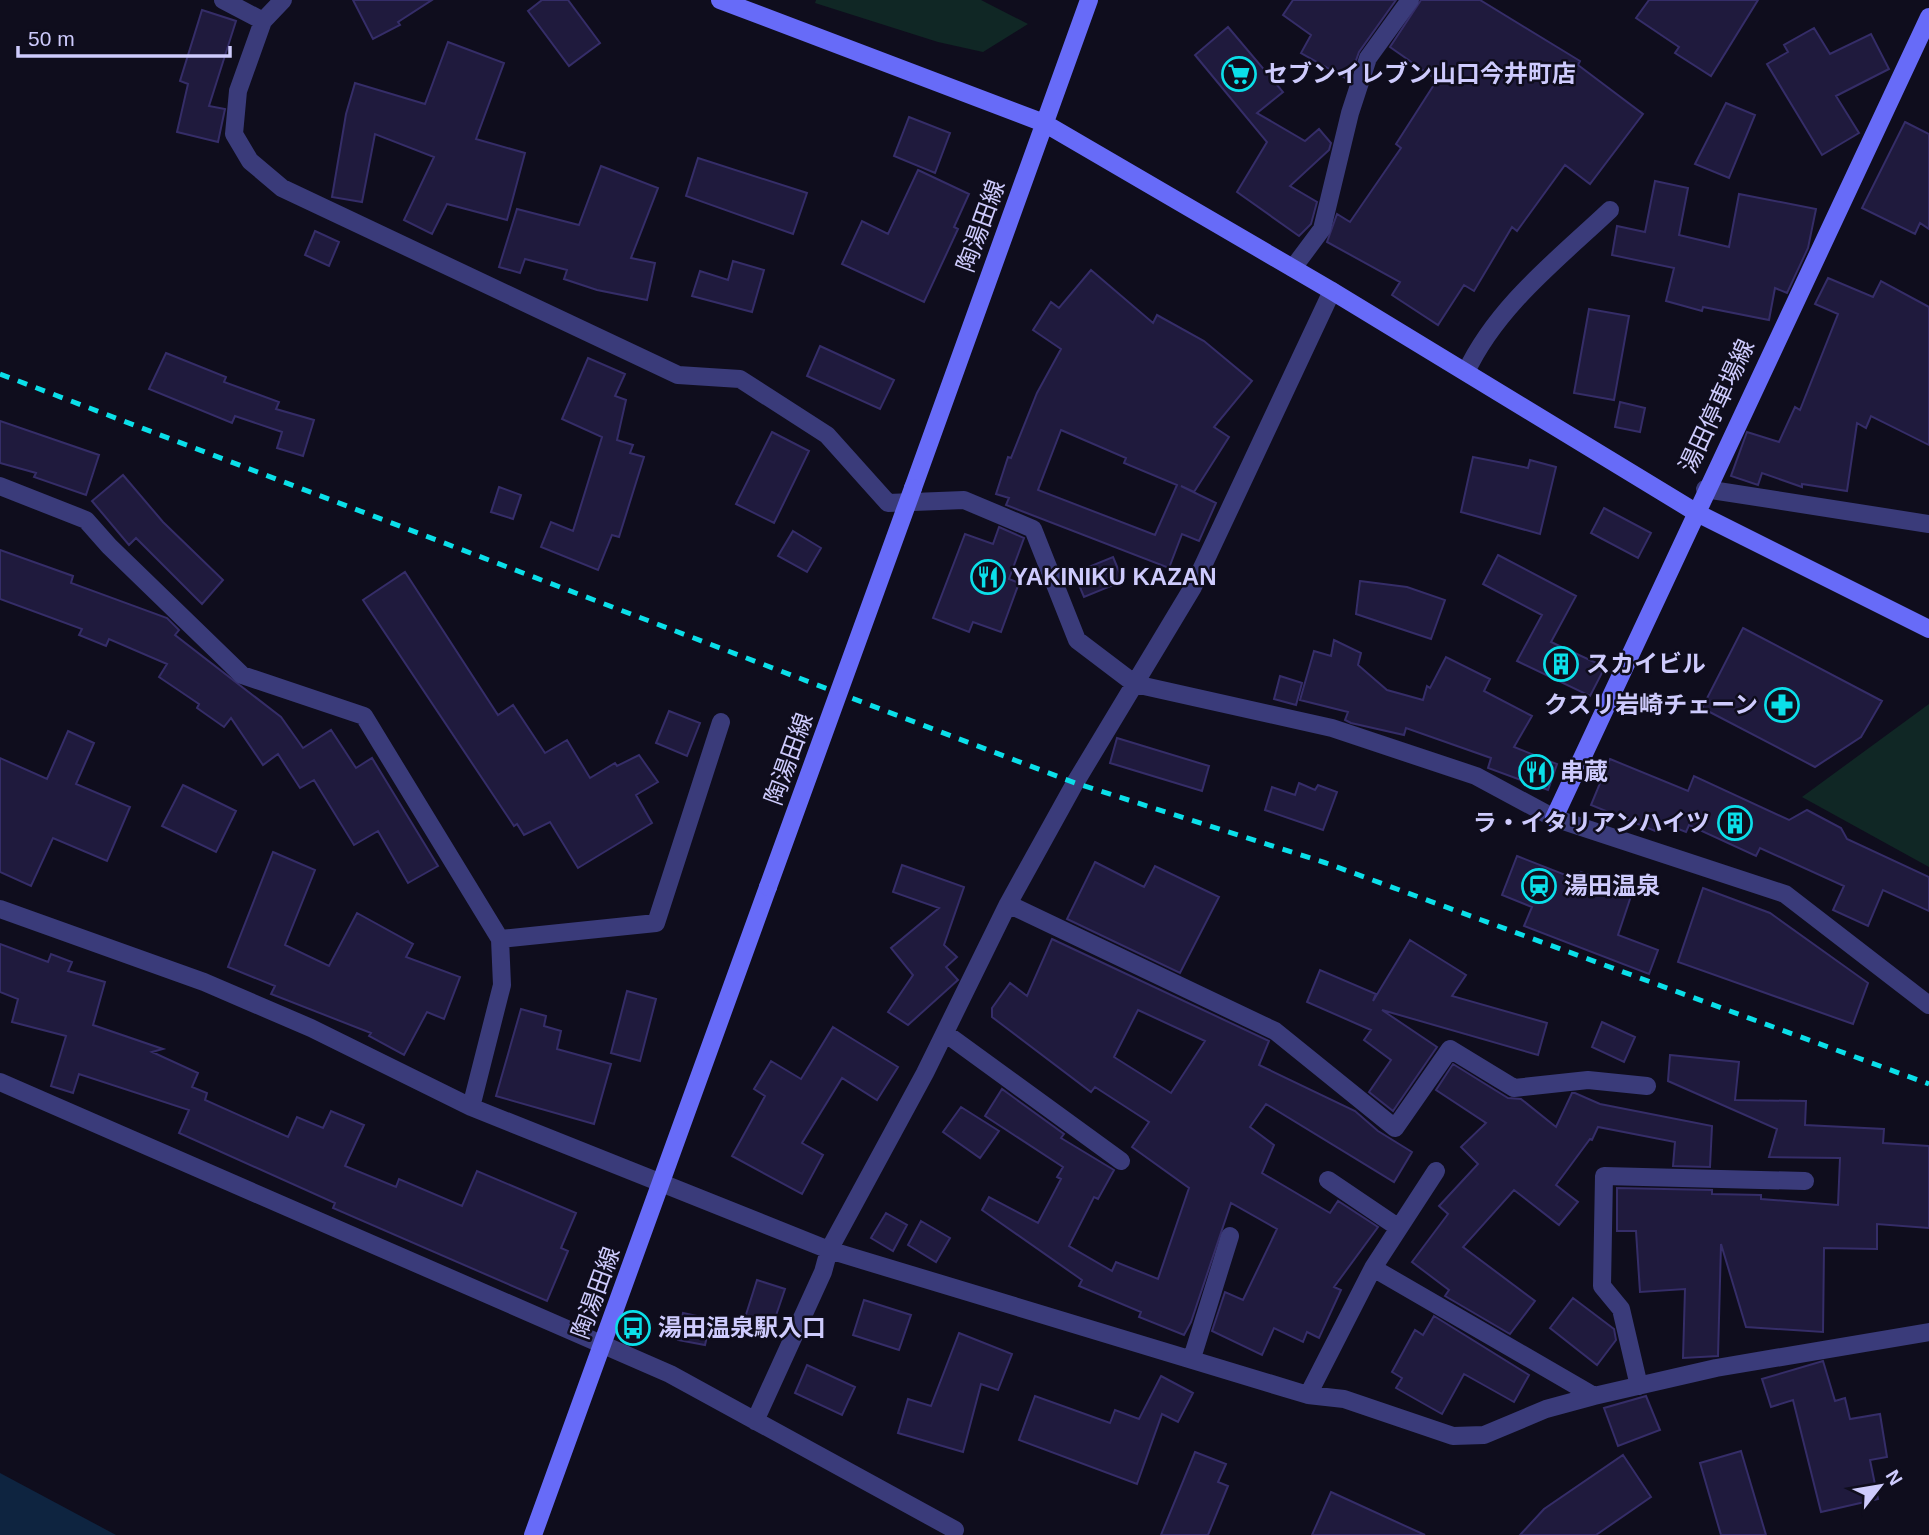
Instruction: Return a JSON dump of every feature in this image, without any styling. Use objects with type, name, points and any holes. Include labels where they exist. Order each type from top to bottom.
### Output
[{"type":"main road","points":[[720,0],[1044,123],[1332,291],[1697,513],[1929,629]]},
{"type":"main road","name":"陶湯田線","points":[[533,1535],[662,1185],[1088,0]]},
{"type":"main road","name":"湯田停車場線","points":[[1554,818],[1697,513],[1705,489],[1929,17]]},
{"type":"street","points":[[223,0],[262,21]]},
{"type":"street","points":[[284,0],[262,21],[238,91],[233,134],[250,161],[282,188],[678,375],[740,379],[827,435],[888,503],[964,500],[1033,529],[1077,640],[1135,684],[1332,728],[1476,776],[1554,818],[1785,894],[1929,1005]]},
{"type":"street","points":[[1293,268],[1322,229],[1350,113],[1368,58],[1410,0]]},
{"type":"street","points":[[1466,372],[1479,344],[1505,310],[1610,210]]},
{"type":"street","points":[[755,1421],[823,1272],[829,1250],[945,1033],[1008,904],[1194,587],[1332,291]]},
{"type":"street","points":[[0,486],[86,520],[109,546],[242,675],[364,716],[500,939],[502,985],[471,1107]]},
{"type":"street","points":[[1705,489],[1929,524]]},
{"type":"street","points":[[500,939],[656,923],[721,722]]},
{"type":"street","points":[[1008,904],[1275,1031],[1395,1128],[1450,1049],[1514,1088],[1588,1080],[1647,1086]]},
{"type":"street","points":[[0,909],[204,982],[311,1028],[471,1107],[829,1250],[1308,1395],[1344,1399],[1453,1436],[1484,1435],[1546,1409],[1716,1368],[1929,1332]]},
{"type":"street","points":[[945,1033],[1121,1161]]},
{"type":"street","points":[[0,1082],[670,1374],[955,1530]]},
{"type":"street","points":[[1308,1395],[1374,1268],[1436,1171]]},
{"type":"street","points":[[1639,1386],[1621,1310],[1602,1286],[1604,1176],[1805,1181]]},
{"type":"street","points":[[1328,1180],[1399,1228]]},
{"type":"street","points":[[1192,1358],[1230,1236]]},
{"type":"street","points":[[1374,1268],[1594,1396]]},
{"type":"green space","points":[[816,0],[981,0],[1028,24],[983,52],[938,42],[815,3]]},
{"type":"green space","points":[[1929,704],[1929,867],[1802,797]]},
{"type":"water","points":[[0,1473],[116,1535],[0,1535]]},
{"type":"building","points":[[353,0],[432,0],[398,22],[400,25],[373,39]]},
{"type":"building","points":[[542,0],[568,0],[600,43],[569,66],[528,11]]},
{"type":"building","points":[[1293,0],[1396,0],[1359,52],[1349,80],[1301,53],[1311,35],[1283,15]]},
{"type":"building","points":[[1421,0],[1480,0],[1580,61],[1578,65],[1643,114],[1590,184],[1565,165],[1517,231],[1512,227],[1474,291],[1464,285],[1438,325],[1392,295],[1400,282],[1327,242],[1337,214],[1350,222],[1401,148],[1396,144],[1437,80],[1390,47]]},
{"type":"building","points":[[1649,0],[1758,0],[1711,76],[1675,53],[1679,47],[1636,18]]},
{"type":"building","points":[[202,10],[236,21],[209,106],[225,109],[218,142],[177,132],[188,84],[180,81]]},
{"type":"building","points":[[1228,27],[1283,92],[1257,113],[1305,141],[1319,129],[1331,143],[1329,150],[1290,186],[1317,202],[1311,224],[1299,236],[1237,192],[1267,142],[1195,55]]},
{"type":"building","points":[[1814,28],[1830,54],[1871,34],[1889,69],[1836,96],[1859,133],[1822,155],[1767,64],[1788,52],[1784,45]]},
{"type":"building","points":[[448,42],[504,63],[476,139],[525,153],[507,220],[447,204],[432,234],[404,220],[434,157],[375,134],[362,202],[332,197],[346,114],[355,83],[425,104]]},
{"type":"building","points":[[1726,103],[1755,115],[1729,178],[1695,164]]},
{"type":"building","points":[[909,117],[950,133],[935,173],[894,156]]},
{"type":"building","points":[[1905,122],[1929,134],[1929,229],[1920,223],[1915,234],[1862,208]]},
{"type":"building","points":[[698,158],[807,193],[793,234],[686,196]]},
{"type":"building","points":[[601,166],[658,188],[631,258],[655,263],[647,300],[597,290],[564,279],[567,270],[525,259],[520,273],[499,267],[517,209],[579,225]]},
{"type":"building","points":[[918,170],[969,194],[954,227],[958,229],[924,302],[842,264],[862,221],[888,234]]},
{"type":"building","points":[[1655,181],[1688,188],[1679,235],[1729,247],[1739,194],[1816,209],[1808,248],[1787,293],[1775,288],[1769,320],[1703,307],[1702,311],[1666,301],[1674,268],[1612,255],[1617,226],[1645,232]]},
{"type":"building","points":[[315,231],[339,242],[329,266],[305,255]]},
{"type":"building","points":[[733,261],[764,270],[752,312],[692,296],[700,271],[728,280]]},
{"type":"building","points":[[1091,270],[1153,323],[1157,315],[1204,341],[1252,381],[1214,427],[1229,437],[1194,492],[1181,486],[1216,503],[1199,541],[1182,534],[1169,568],[1006,505],[1009,498],[996,494],[1008,457],[1011,458],[1037,393],[1061,349],[1033,330],[1051,302],[1059,308]],"holes":[[[1061,430],[1126,458],[1124,463],[1177,485],[1155,535],[1038,490]]]},
{"type":"building","points":[[1828,278],[1873,297],[1881,281],[1929,307],[1929,445],[1871,416],[1866,428],[1857,423],[1847,491],[1802,484],[1802,487],[1762,473],[1758,485],[1731,476],[1747,432],[1779,442],[1795,407],[1800,410],[1838,314],[1815,304]]},
{"type":"building","points":[[1589,309],[1629,316],[1614,400],[1574,393]]},
{"type":"building","points":[[820,346],[894,380],[880,409],[807,376]]},
{"type":"building","points":[[166,353],[226,377],[224,382],[279,402],[276,409],[314,420],[303,456],[277,448],[282,432],[235,416],[232,423],[149,389]]},
{"type":"building","points":[[588,358],[625,374],[615,396],[626,400],[617,440],[633,445],[630,453],[644,457],[619,537],[612,535],[598,570],[541,547],[551,522],[573,531],[602,437],[562,419]]},
{"type":"building","points":[[1620,402],[1645,408],[1640,432],[1615,427]]},
{"type":"building","points":[[0,421],[99,455],[86,495],[34,477],[36,473],[0,463]]},
{"type":"building","points":[[772,432],[809,451],[774,523],[736,504]]},
{"type":"building","points":[[1473,457],[1528,468],[1530,460],[1556,467],[1540,534],[1461,512]]},
{"type":"building","points":[[123,475],[163,522],[223,580],[202,604],[136,538],[129,545],[92,501]]},
{"type":"building","points":[[499,487],[521,495],[513,519],[491,512]]},
{"type":"building","points":[[1604,508],[1651,533],[1638,558],[1591,533]]},
{"type":"building","points":[[999,527],[1024,538],[1009,579],[1019,583],[1001,632],[973,622],[969,632],[933,618],[965,534],[993,544]]},
{"type":"building","points":[[793,531],[821,548],[807,572],[778,556]]},
{"type":"building","points":[[0,550],[73,576],[71,583],[167,618],[179,630],[175,635],[281,717],[303,748],[331,730],[356,768],[372,758],[438,866],[408,883],[378,831],[354,845],[314,780],[300,788],[278,754],[263,765],[231,718],[224,727],[197,708],[199,704],[159,677],[167,664],[109,639],[106,646],[79,635],[82,629],[0,599]]},
{"type":"building","points":[[1498,555],[1576,596],[1551,642],[1605,667],[1590,696],[1517,661],[1542,615],[1483,584]]},
{"type":"building","points":[[1113,557],[1123,581],[1084,597],[1074,573]]},
{"type":"building","points":[[405,572],[498,715],[513,705],[545,753],[567,740],[590,778],[615,763],[617,766],[639,755],[658,782],[636,795],[652,823],[578,868],[550,822],[524,835],[517,824],[514,826],[363,600]]},
{"type":"building","points":[[1360,581],[1407,587],[1445,600],[1431,639],[1356,614]]},
{"type":"building","points":[[1743,628],[1882,701],[1861,737],[1815,767],[1702,708]]},
{"type":"building","points":[[1334,640],[1361,653],[1358,665],[1387,690],[1423,700],[1427,686],[1430,688],[1446,657],[1490,679],[1484,691],[1532,716],[1514,747],[1557,764],[1548,790],[1488,768],[1491,758],[1406,728],[1404,735],[1351,723],[1345,720],[1348,712],[1300,700],[1314,651],[1331,656]]},
{"type":"building","points":[[1280,676],[1302,683],[1296,705],[1274,699]]},
{"type":"building","points":[[669,711],[700,723],[687,756],[656,743]]},
{"type":"building","points":[[68,731],[94,743],[76,784],[130,807],[107,861],[53,838],[31,886],[0,872],[0,758],[47,779]]},
{"type":"building","points":[[1117,738],[1209,766],[1202,791],[1110,763]]},
{"type":"building","points":[[1610,759],[1688,791],[1694,776],[1789,820],[1807,810],[1841,828],[1847,839],[1929,877],[1929,911],[1883,890],[1868,926],[1833,910],[1844,886],[1760,848],[1756,856],[1689,825],[1686,832],[1658,821],[1655,831],[1591,805]]},
{"type":"building","points":[[1299,783],[1315,790],[1318,785],[1337,792],[1323,830],[1265,810],[1272,787],[1295,795]]},
{"type":"building","points":[[183,785],[236,811],[216,852],[162,826]]},
{"type":"building","points":[[273,852],[315,870],[285,945],[329,966],[357,913],[413,944],[406,957],[460,977],[444,1019],[427,1012],[404,1055],[369,1036],[371,1033],[271,994],[275,986],[228,967]]},
{"type":"building","points":[[1517,856],[1578,880],[1581,872],[1633,890],[1618,935],[1658,950],[1649,974],[1524,926],[1532,907],[1502,895]]},
{"type":"building","points":[[1095,862],[1144,887],[1155,866],[1219,897],[1180,973],[1067,919]]},
{"type":"building","points":[[902,865],[964,887],[944,945],[957,957],[946,967],[958,980],[908,1025],[888,1012],[913,975],[891,948],[939,908],[893,892]]},
{"type":"building","points":[[1703,888],[1770,913],[1868,983],[1853,1024],[1678,962]]},
{"type":"building","points":[[1052,939],[1269,1041],[1259,1065],[1355,1111],[1378,1131],[1412,1152],[1394,1182],[1266,1104],[1250,1127],[1274,1145],[1262,1173],[1330,1213],[1338,1201],[1378,1227],[1334,1287],[1341,1290],[1319,1338],[1307,1332],[1303,1342],[1274,1328],[1262,1355],[1212,1331],[1225,1292],[1243,1300],[1277,1229],[1231,1203],[1191,1322],[1184,1335],[1139,1317],[1141,1312],[1079,1286],[1082,1280],[982,1210],[989,1197],[1038,1223],[1061,1179],[1057,1177],[1063,1167],[985,1116],[1002,1089],[1064,1134],[1061,1138],[1114,1170],[1098,1199],[1094,1197],[1069,1246],[1112,1271],[1116,1262],[1158,1279],[1189,1188],[1132,1147],[1149,1122],[1095,1087],[1091,1092],[992,1017],[992,1008],[1010,983],[1027,996]],"holes":[[[1138,1010],[1205,1041],[1171,1093],[1114,1057]]]},
{"type":"building","points":[[1410,940],[1466,975],[1452,996],[1547,1023],[1538,1055],[1382,1010],[1437,1047],[1393,1111],[1369,1092],[1391,1060],[1364,1040],[1371,1030],[1307,1002],[1320,970],[1376,994],[1373,1001]]},
{"type":"building","points":[[0,944],[48,962],[51,954],[72,962],[68,971],[105,982],[93,1025],[163,1049],[152,1052],[198,1073],[192,1087],[207,1093],[205,1100],[288,1137],[297,1117],[323,1128],[331,1111],[364,1125],[345,1166],[396,1187],[399,1179],[462,1206],[477,1171],[576,1213],[561,1248],[568,1251],[547,1301],[333,1208],[335,1203],[179,1133],[189,1110],[79,1074],[73,1093],[51,1086],[66,1036],[12,1022],[18,999],[0,992]]},
{"type":"building","points":[[627,991],[656,999],[640,1061],[611,1053]]},
{"type":"building","points":[[521,1009],[546,1016],[544,1026],[561,1031],[557,1049],[611,1064],[594,1124],[496,1096]]},
{"type":"building","points":[[1602,1022],[1635,1037],[1624,1062],[1592,1047]]},
{"type":"building","points":[[833,1027],[898,1067],[877,1100],[842,1078],[802,1143],[823,1155],[802,1194],[732,1156],[765,1096],[754,1089],[771,1061],[801,1079]]},
{"type":"building","points":[[1670,1055],[1739,1062],[1735,1100],[1806,1101],[1805,1125],[1884,1129],[1883,1143],[1929,1146],[1929,1228],[1877,1224],[1877,1249],[1824,1248],[1823,1332],[1746,1327],[1721,1244],[1718,1356],[1683,1358],[1685,1289],[1640,1292],[1636,1231],[1617,1231],[1617,1188],[1712,1190],[1712,1194],[1761,1195],[1761,1199],[1838,1205],[1840,1158],[1769,1157],[1777,1129],[1668,1081]]},
{"type":"building","points":[[1453,1064],[1508,1098],[1521,1099],[1556,1127],[1572,1093],[1600,1104],[1712,1126],[1710,1167],[1673,1166],[1675,1142],[1598,1127],[1592,1140],[1590,1139],[1556,1185],[1578,1202],[1559,1225],[1514,1190],[1463,1247],[1535,1301],[1510,1334],[1445,1296],[1449,1290],[1412,1262],[1448,1214],[1439,1206],[1478,1164],[1461,1147],[1486,1123],[1436,1090]]},
{"type":"building","points":[[961,1107],[999,1131],[980,1158],[943,1132]]},
{"type":"building","points":[[886,1213],[907,1225],[893,1251],[871,1238]]},
{"type":"building","points":[[921,1221],[950,1238],[936,1262],[908,1245]]},
{"type":"building","points":[[757,1280],[785,1289],[770,1333],[743,1324]]},
{"type":"building","points":[[1573,1298],[1614,1329],[1616,1340],[1597,1365],[1550,1328]]},
{"type":"building","points":[[864,1300],[911,1315],[899,1350],[853,1335]]},
{"type":"building","points":[[683,1313],[711,1319],[705,1345],[678,1340]]},
{"type":"building","points":[[1434,1316],[1529,1375],[1514,1402],[1464,1374],[1442,1414],[1396,1388],[1402,1378],[1392,1372],[1415,1330],[1423,1335]]},
{"type":"building","points":[[959,1333],[1012,1354],[998,1390],[981,1384],[963,1452],[898,1433],[908,1399],[931,1406]]},
{"type":"building","points":[[1823,1361],[1835,1401],[1845,1398],[1850,1419],[1880,1414],[1887,1457],[1870,1460],[1878,1499],[1821,1512],[1793,1400],[1771,1407],[1762,1379]]},
{"type":"building","points":[[807,1365],[855,1387],[842,1415],[795,1393]]},
{"type":"building","points":[[1161,1376],[1193,1393],[1178,1422],[1162,1414],[1137,1484],[1019,1440],[1035,1396],[1110,1423],[1115,1410],[1139,1419]]},
{"type":"building","points":[[1646,1396],[1660,1430],[1618,1446],[1604,1408]]},
{"type":"building","points":[[1741,1451],[1766,1535],[1721,1535],[1700,1463]]},
{"type":"building","points":[[1195,1452],[1226,1464],[1218,1482],[1228,1486],[1208,1535],[1161,1535]]},
{"type":"building","points":[[1623,1455],[1651,1497],[1596,1535],[1520,1535],[1544,1509]]},
{"type":"building","points":[[1331,1492],[1425,1535],[1312,1535]]},
{"type":"railway","points":[[0,374],[1075,783],[1326,863],[1929,1084]]},
{"type":"place","name":"セブンイレブン山口今井町店","points":[[1239,74]]},
{"type":"place","name":"YAKINIKU KAZAN","points":[[988,577]]},
{"type":"place","name":"スカイビル","points":[[1561,664]]},
{"type":"place","name":"クスリ岩崎チェーン","points":[[1782,705]]},
{"type":"place","name":"串蔵","points":[[1536,772]]},
{"type":"place","name":"ラ・イタリアンハイツ","points":[[1735,823]]},
{"type":"place","name":"湯田温泉","points":[[1539,886]]},
{"type":"place","name":"湯田温泉駅入口","points":[[633,1328]]}]
